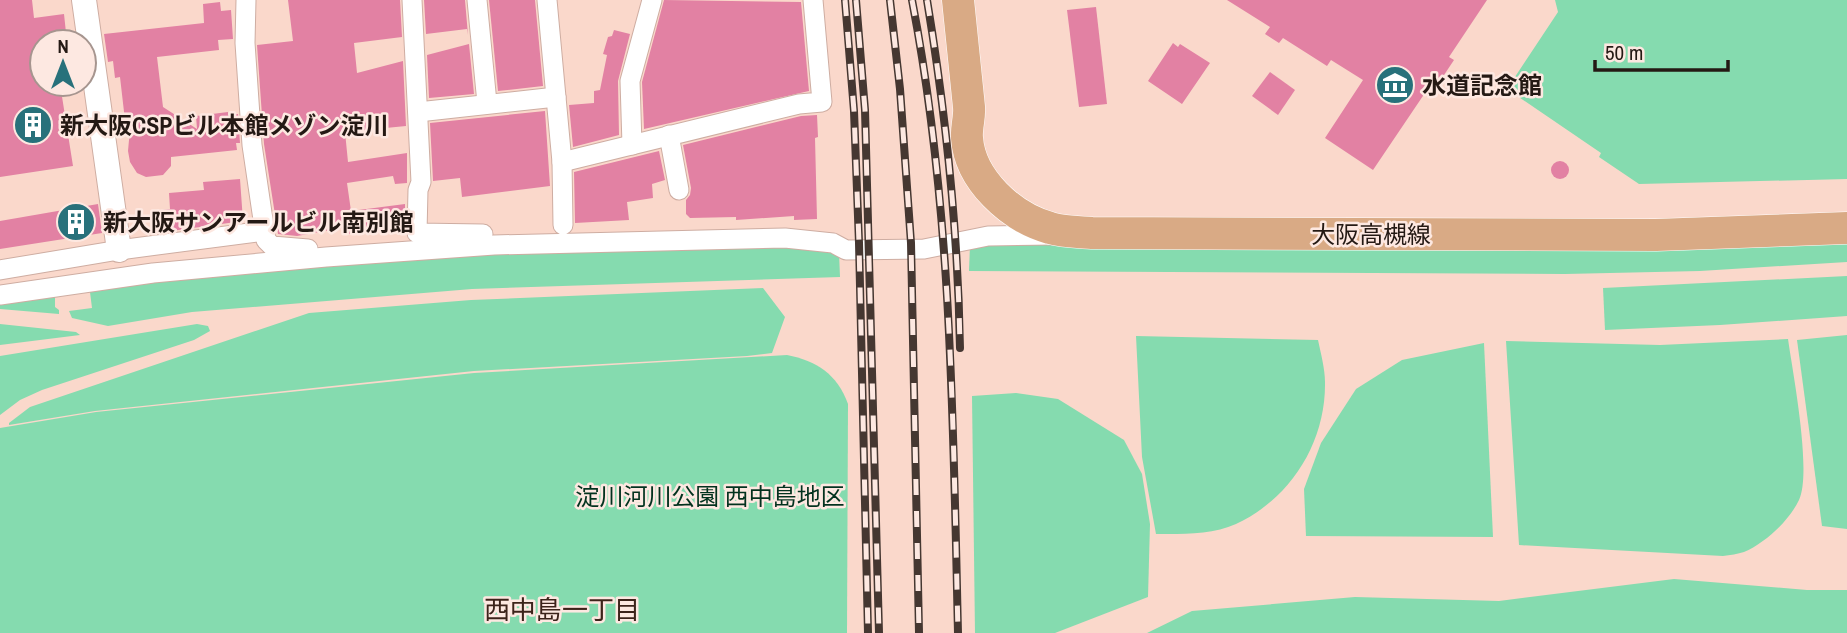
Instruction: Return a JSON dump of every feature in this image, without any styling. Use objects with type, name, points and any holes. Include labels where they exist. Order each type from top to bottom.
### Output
[{"type":"main road","name":"大阪高槻線","points":[[958,0],[970,113],[967,137],[971,155],[980,175],[994,193],[1020,214],[1053,229],[1092,233],[1656,234],[1847,228]]},
{"type":"main road","name":"大阪高槻線","points":[[970,113],[994,165],[1019,191],[1044,207],[1079,216],[1654,220],[1847,213]]},
{"type":"street","points":[[84,0],[119,250]]},
{"type":"street","points":[[246,0],[245,44],[252,145],[266,240],[272,246],[316,250],[326,257]]},
{"type":"street","points":[[412,0],[421,182],[418,190],[417,233],[491,234],[494,245]]},
{"type":"street","points":[[477,0],[488,103]]},
{"type":"street","points":[[547,0],[562,162],[563,225]]},
{"type":"street","points":[[632,145],[630,81],[652,0]]},
{"type":"street","points":[[562,162],[799,104],[822,102],[813,0]]},
{"type":"street","points":[[418,112],[556,97]]},
{"type":"street","points":[[670,135],[678,190]]},
{"type":"street","points":[[0,270],[119,250],[264,231]]},
{"type":"street","points":[[0,295],[153,273],[494,245],[785,238],[833,243],[846,250],[924,249],[988,236],[1092,233]]},
{"type":"green space","points":[[1555,0],[1847,0],[1847,179],[1639,184],[1599,157],[1601,153],[1507,89],[1558,12]]},
{"type":"green space","points":[[1847,240],[1847,262],[1700,271],[1565,274],[969,271],[970,245]]},
{"type":"green space","points":[[792,246],[839,252],[840,277],[472,289],[192,312],[108,326],[72,318],[69,311],[92,308],[90,292],[55,295],[55,307],[59,314],[0,309],[0,300],[62,290],[400,257]]},
{"type":"green space","points":[[1847,276],[1847,316],[1605,330],[1603,288]]},
{"type":"green space","points":[[763,288],[785,317],[772,353],[474,371],[95,411],[9,425],[30,407],[309,313],[471,300]]},
{"type":"green space","points":[[0,324],[76,332],[80,335],[0,345]]},
{"type":"green space","points":[[197,324],[208,326],[210,331],[194,340],[42,390],[20,400],[0,415],[0,356]]},
{"type":"green space","points":[[1847,335],[1847,529],[1822,526],[1797,340]]},
{"type":"green space","points":[[1136,336],[1318,340],[1325,382],[1324,405],[1319,426],[1301,467],[1273,500],[1227,528],[1197,533],[1156,534],[1142,457]]},
{"type":"green space","points":[[1788,339],[1803,446],[1802,486],[1795,508],[1768,537],[1744,552],[1723,556],[1519,545],[1506,341],[1660,345]]},
{"type":"green space","points":[[1484,343],[1493,537],[1306,536],[1304,489],[1321,443],[1356,389],[1402,360]]},
{"type":"green space","name":"淀川河川公園 西中島地区","points":[[787,355],[808,361],[825,370],[838,385],[848,404],[847,633],[0,633],[0,428],[96,412],[474,373]]},
{"type":"green space","points":[[1016,393],[1058,399],[1124,440],[1142,474],[1150,524],[1148,597],[1055,633],[975,633],[972,396]]},
{"type":"green space","points":[[1674,579],[1807,590],[1847,590],[1847,633],[1147,633],[1192,611],[1355,597],[1499,601]]},
{"type":"building","name":"新大阪CSPビル本館メゾン淀川","points":[[0,0],[32,0],[34,18],[64,14],[66,28],[28,28],[28,98],[62,98],[73,166],[0,177]]},
{"type":"building","points":[[288,0],[400,0],[402,37],[354,43],[357,73],[403,61],[406,126],[345,132],[348,162],[407,153],[407,183],[395,184],[393,176],[347,183],[351,211],[405,204],[405,221],[401,222],[402,228],[348,234],[348,227],[297,236],[278,234],[264,144],[257,45],[293,41]]},
{"type":"building","points":[[424,0],[465,0],[468,35],[467,29],[426,34]]},
{"type":"building","points":[[489,0],[535,0],[543,86],[498,91]]},
{"type":"building","points":[[664,0],[801,2],[809,91],[644,129],[642,82]]},
{"type":"building","points":[[1227,0],[1487,0],[1449,57],[1454,60],[1436,87],[1431,84],[1373,170],[1325,138],[1363,80],[1331,60],[1327,66],[1283,38],[1279,43],[1265,34],[1270,27]]},
{"type":"building","points":[[220,2],[221,11],[231,10],[233,39],[218,40],[219,50],[157,57],[163,107],[197,129],[196,116],[228,112],[228,115],[238,114],[240,143],[236,143],[237,150],[171,157],[171,166],[163,175],[146,177],[137,173],[130,162],[128,151],[130,129],[126,129],[120,77],[115,78],[113,61],[108,62],[104,34],[204,23],[203,4]]},
{"type":"building","points":[[1096,7],[1107,104],[1079,107],[1067,10]]},
{"type":"building","points":[[614,30],[630,34],[618,81],[619,135],[573,147],[569,105],[594,103],[594,91],[600,90],[607,55],[603,54],[608,37],[612,36]]},
{"type":"building","points":[[1173,43],[1178,47],[1180,44],[1210,63],[1182,104],[1148,81]]},
{"type":"building","points":[[469,44],[474,94],[429,98],[427,55]]},
{"type":"building","points":[[1270,72],[1295,90],[1278,115],[1252,96]]},
{"type":"building","points":[[545,111],[550,186],[462,197],[460,178],[433,181],[430,123]]},
{"type":"building","points":[[817,115],[817,219],[794,220],[794,216],[736,220],[736,217],[690,218],[686,214],[686,200],[691,188],[683,145],[801,116]]},
{"type":"building","points":[[659,151],[665,180],[652,184],[653,198],[627,202],[629,220],[575,223],[574,172]]},
{"type":"building","points":[[1556,161],[1564,161],[1569,170],[1567,177],[1556,179],[1551,174],[1551,166]]},
{"type":"building","points":[[240,179],[243,221],[157,233],[155,211],[170,209],[169,193],[204,190],[203,182]]},
{"type":"building","points":[[98,204],[102,233],[0,249],[0,221]]},
{"type":"railway","points":[[845,0],[854,111],[859,243],[868,633]]},
{"type":"railway","points":[[856,0],[865,110],[879,633]]},
{"type":"railway","points":[[890,0],[900,89],[911,243],[919,633]]},
{"type":"railway","points":[[912,0],[925,78],[943,236],[952,395],[958,633]]},
{"type":"railway","points":[[927,0],[950,173],[960,348]]},
{"type":"place","name":"水道記念館","points":[[1395,85]]},
{"type":"place","name":"新大阪CSPビル本館メゾン淀川","points":[[33,125]]},
{"type":"place","name":"新大阪サンアールビル南別館","points":[[76,222]]},
{"type":"district","name":"西中島一丁目","points":[[562,609]]}]
